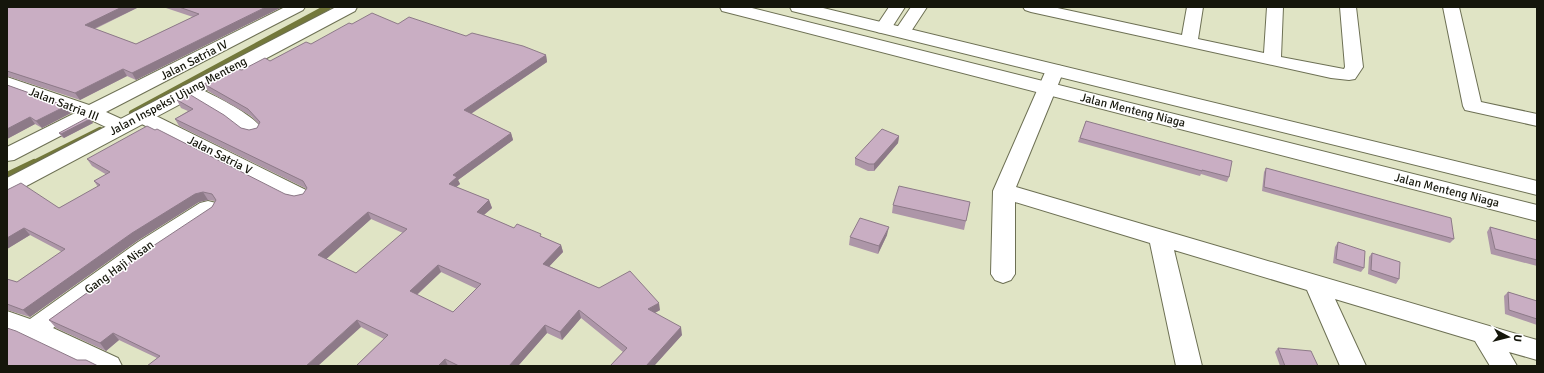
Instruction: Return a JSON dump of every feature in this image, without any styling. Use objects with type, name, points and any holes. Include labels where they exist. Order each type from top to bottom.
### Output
[{"type":"street","name":"Jalan Satria IV","points":[[7,155],[104,119],[297,7]]},
{"type":"street","name":"Jalan Inspeksi Ujung Menteng","points":[[7,187],[104,119],[141,116],[349,7]]},
{"type":"street","name":"Jalan Menteng Niaga","points":[[728,7],[1537,214]]},
{"type":"street","name":"Jalan Menteng Niaga","points":[[798,7],[1537,188]]},
{"type":"street","points":[[883,28],[897,7]]},
{"type":"street","points":[[902,32],[919,7]]},
{"type":"street","points":[[1189,42],[1195,7]]},
{"type":"street","points":[[1272,60],[1276,7]]},
{"type":"street","points":[[1038,8],[1114,19],[1189,42],[1331,73],[1349,75],[1354,67],[1348,7]]},
{"type":"street","points":[[1451,7],[1472,106],[1537,120]]},
{"type":"street","points":[[1003,274],[1004,191],[1055,70]]},
{"type":"street","name":"Jalan Satria III","points":[[7,82],[104,119]]},
{"type":"street","points":[[189,90],[236,117],[253,130]]},
{"type":"street","name":"Jalan Satria V","points":[[141,116],[298,195]]},
{"type":"street","points":[[1004,191],[1537,350]]},
{"type":"street","name":"Gang Haji Nisan","points":[[33,330],[146,248],[208,208]]},
{"type":"street","points":[[1160,237],[1189,366]]},
{"type":"street","points":[[1316,284],[1353,366]]},
{"type":"street","points":[[7,321],[33,330],[109,366]]},
{"type":"street","points":[[1484,335],[1504,366]]},
{"type":"building","points":[[7,7],[122,7],[85,25],[136,44],[199,14],[179,7],[266,7],[132,73],[123,69],[75,93],[7,71]]},
{"type":"building","points":[[372,13],[398,24],[409,17],[466,36],[472,33],[523,46],[546,55],[464,110],[511,133],[453,175],[457,177],[449,184],[489,200],[477,212],[514,228],[517,224],[541,234],[540,236],[561,245],[543,264],[599,288],[630,271],[659,303],[648,309],[681,327],[646,366],[610,366],[627,348],[579,310],[560,332],[545,325],[509,366],[459,366],[445,359],[438,366],[356,366],[388,335],[357,320],[306,366],[147,366],[160,356],[113,333],[100,343],[49,320],[150,248],[212,207],[216,200],[212,194],[203,192],[195,194],[132,233],[23,310],[7,304],[7,279],[17,282],[65,249],[24,228],[7,238],[7,190],[21,183],[59,208],[100,185],[94,181],[110,172],[87,159],[147,126],[155,130],[157,129],[285,194],[294,196],[303,194],[307,188],[303,181],[175,119],[193,109],[177,100],[189,94],[224,115],[241,128],[249,130],[257,128],[260,122],[248,109],[204,84],[225,73],[229,74],[235,69],[242,70],[265,58],[270,61],[306,42],[311,44],[349,23],[352,24]],"holes":[[[368,212],[407,229],[356,273],[318,255]],[[438,265],[481,284],[453,312],[410,291]]]},
{"type":"building","points":[[7,85],[66,106],[36,121],[30,117],[7,129]]},
{"type":"building","points":[[87,118],[90,119],[61,134],[59,133]]},
{"type":"building","points":[[1086,121],[1232,161],[1229,177],[1080,138]]},
{"type":"building","points":[[882,129],[899,136],[874,164],[869,164],[855,158]]},
{"type":"building","points":[[1266,168],[1451,218],[1454,239],[1264,187]]},
{"type":"building","points":[[899,186],[970,202],[966,221],[893,205]]},
{"type":"building","points":[[860,218],[889,227],[879,246],[850,237]]},
{"type":"building","points":[[1490,227],[1537,240],[1537,260],[1495,249]]},
{"type":"building","points":[[1338,242],[1365,251],[1364,268],[1336,259]]},
{"type":"building","points":[[1372,253],[1400,262],[1399,279],[1371,270]]},
{"type":"building","points":[[1508,292],[1537,301],[1537,319],[1509,310]]},
{"type":"building","points":[[7,328],[77,360],[86,360],[98,366],[7,366]]},
{"type":"building","points":[[1278,348],[1311,351],[1318,366],[1285,366]]},
{"type":"waterway","points":[[132,113],[328,7]]},
{"type":"waterway","points":[[34,163],[100,130]]},
{"type":"waterway","points":[[7,176],[34,163]]}]
